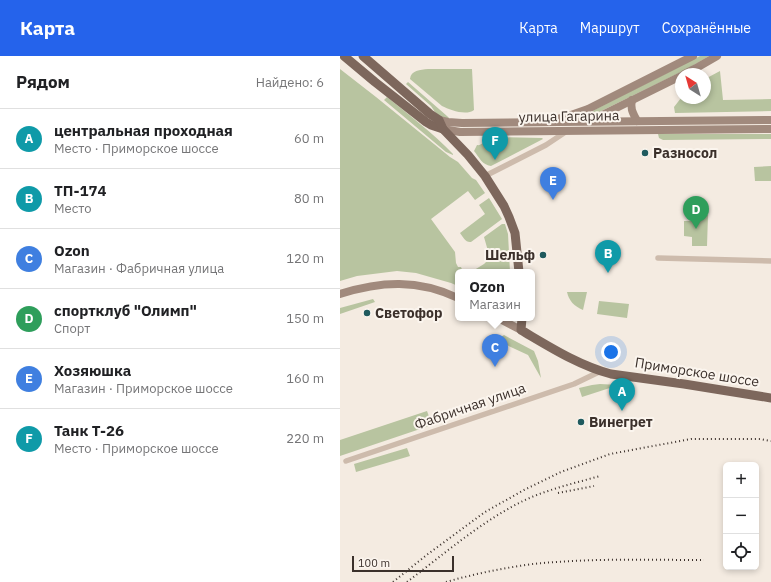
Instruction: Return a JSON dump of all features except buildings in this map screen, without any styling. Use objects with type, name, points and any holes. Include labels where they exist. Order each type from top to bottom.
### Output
[{"type":"main road","name":"улица Гагарина","points":[[344,56],[426,122],[444,129],[460,132],[771,129]]},
{"type":"main road","name":"улица Гагарина","points":[[362,56],[415,102],[439,120],[448,122],[771,120]]},
{"type":"main road","points":[[547,122],[587,109],[693,56]]},
{"type":"main road","points":[[696,68],[717,56]]},
{"type":"main road","points":[[567,131],[675,79]]},
{"type":"main road","points":[[632,100],[632,111],[638,121]]},
{"type":"main road","points":[[587,109],[585,114],[596,130]]},
{"type":"main road","points":[[439,120],[444,129],[485,176],[496,192],[509,216],[515,233],[519,269]]},
{"type":"main road","points":[[340,294],[369,286],[399,284],[434,289],[455,297]]},
{"type":"main road","points":[[504,321],[521,330],[522,321]]},
{"type":"main road","name":"Приморское шоссе","points":[[521,330],[568,357],[611,374],[771,398]]},
{"type":"street","points":[[485,176],[546,145],[567,131]]},
{"type":"street","points":[[658,258],[771,261]]},
{"type":"street","name":"Фабричная улица","points":[[346,461],[574,384],[601,371]]},
{"type":"green space","points":[[700,56],[709,56],[689,68],[676,68]]},
{"type":"green space","points":[[340,69],[458,162],[472,178],[476,180],[485,193],[475,200],[468,191],[431,219],[455,252],[456,263],[458,267],[461,267],[462,269],[455,269],[455,285],[416,273],[397,271],[357,276],[340,281]]},
{"type":"green space","points":[[428,69],[472,69],[474,110],[471,112],[454,111],[442,106],[410,79],[414,72]]},
{"type":"green space","points":[[675,69],[675,75],[591,116],[589,116],[588,113]]},
{"type":"green space","points":[[720,71],[723,100],[771,99],[771,111],[675,113],[674,107],[676,104],[711,104],[711,76]]},
{"type":"green space","points":[[408,82],[449,118],[442,118],[435,112],[431,106],[406,84]]},
{"type":"green space","points":[[387,97],[429,131],[453,155],[446,152],[384,100]]},
{"type":"green space","points":[[658,134],[771,134],[771,139],[663,140],[659,138]]},
{"type":"green space","points":[[488,137],[543,139],[491,166],[483,162],[474,151],[477,145],[483,143]]},
{"type":"green space","points":[[771,166],[771,181],[755,181],[754,167]]},
{"type":"green space","points":[[489,198],[502,219],[471,242],[468,242],[460,233],[485,214],[479,205]]},
{"type":"green space","points":[[691,215],[708,215],[707,246],[692,246],[692,237],[684,236],[684,221],[691,221]]},
{"type":"green space","points":[[502,224],[505,224],[508,234],[510,269],[476,269],[490,258],[484,237]]},
{"type":"green space","points":[[567,292],[587,292],[583,310],[572,303]]},
{"type":"green space","points":[[373,299],[375,302],[340,314],[340,308]]},
{"type":"green space","points":[[599,301],[629,304],[627,318],[597,314]]},
{"type":"green space","points":[[492,334],[496,334],[501,337],[504,335],[534,351],[538,361],[541,378],[528,355],[494,339]]},
{"type":"green space","points":[[600,384],[619,385],[582,397],[579,388]]},
{"type":"green space","points":[[427,411],[432,425],[340,456],[340,440]]},
{"type":"green space","points":[[407,448],[410,456],[356,472],[354,464]]},
{"type":"railway","points":[[393,582],[485,512],[524,490],[561,472],[610,454],[691,439],[760,439],[771,441]]},
{"type":"railway","points":[[407,582],[479,527],[509,508],[525,500],[562,486],[600,476]]},
{"type":"railway","points":[[558,493],[594,486]]},
{"type":"railway","points":[[446,582],[500,569],[554,562],[704,560]]},
{"type":"place","name":"Разносол","points":[[645,153]]},
{"type":"place","name":"Танк Т-26","points":[[495,160]]},
{"type":"place","name":"Хозяюшка","points":[[553,200]]},
{"type":"place","name":"спортклуб \"Олимп\"","points":[[696,229]]},
{"type":"place","name":"Шельф","points":[[543,255]]},
{"type":"place","name":"ТП-174","points":[[608,273]]},
{"type":"place","name":"Светофор","points":[[367,313]]},
{"type":"place","name":"Ozon","points":[[495,367]]},
{"type":"place","name":"центральная проходная","points":[[622,411]]},
{"type":"place","name":"Винегрет","points":[[581,422]]}]
